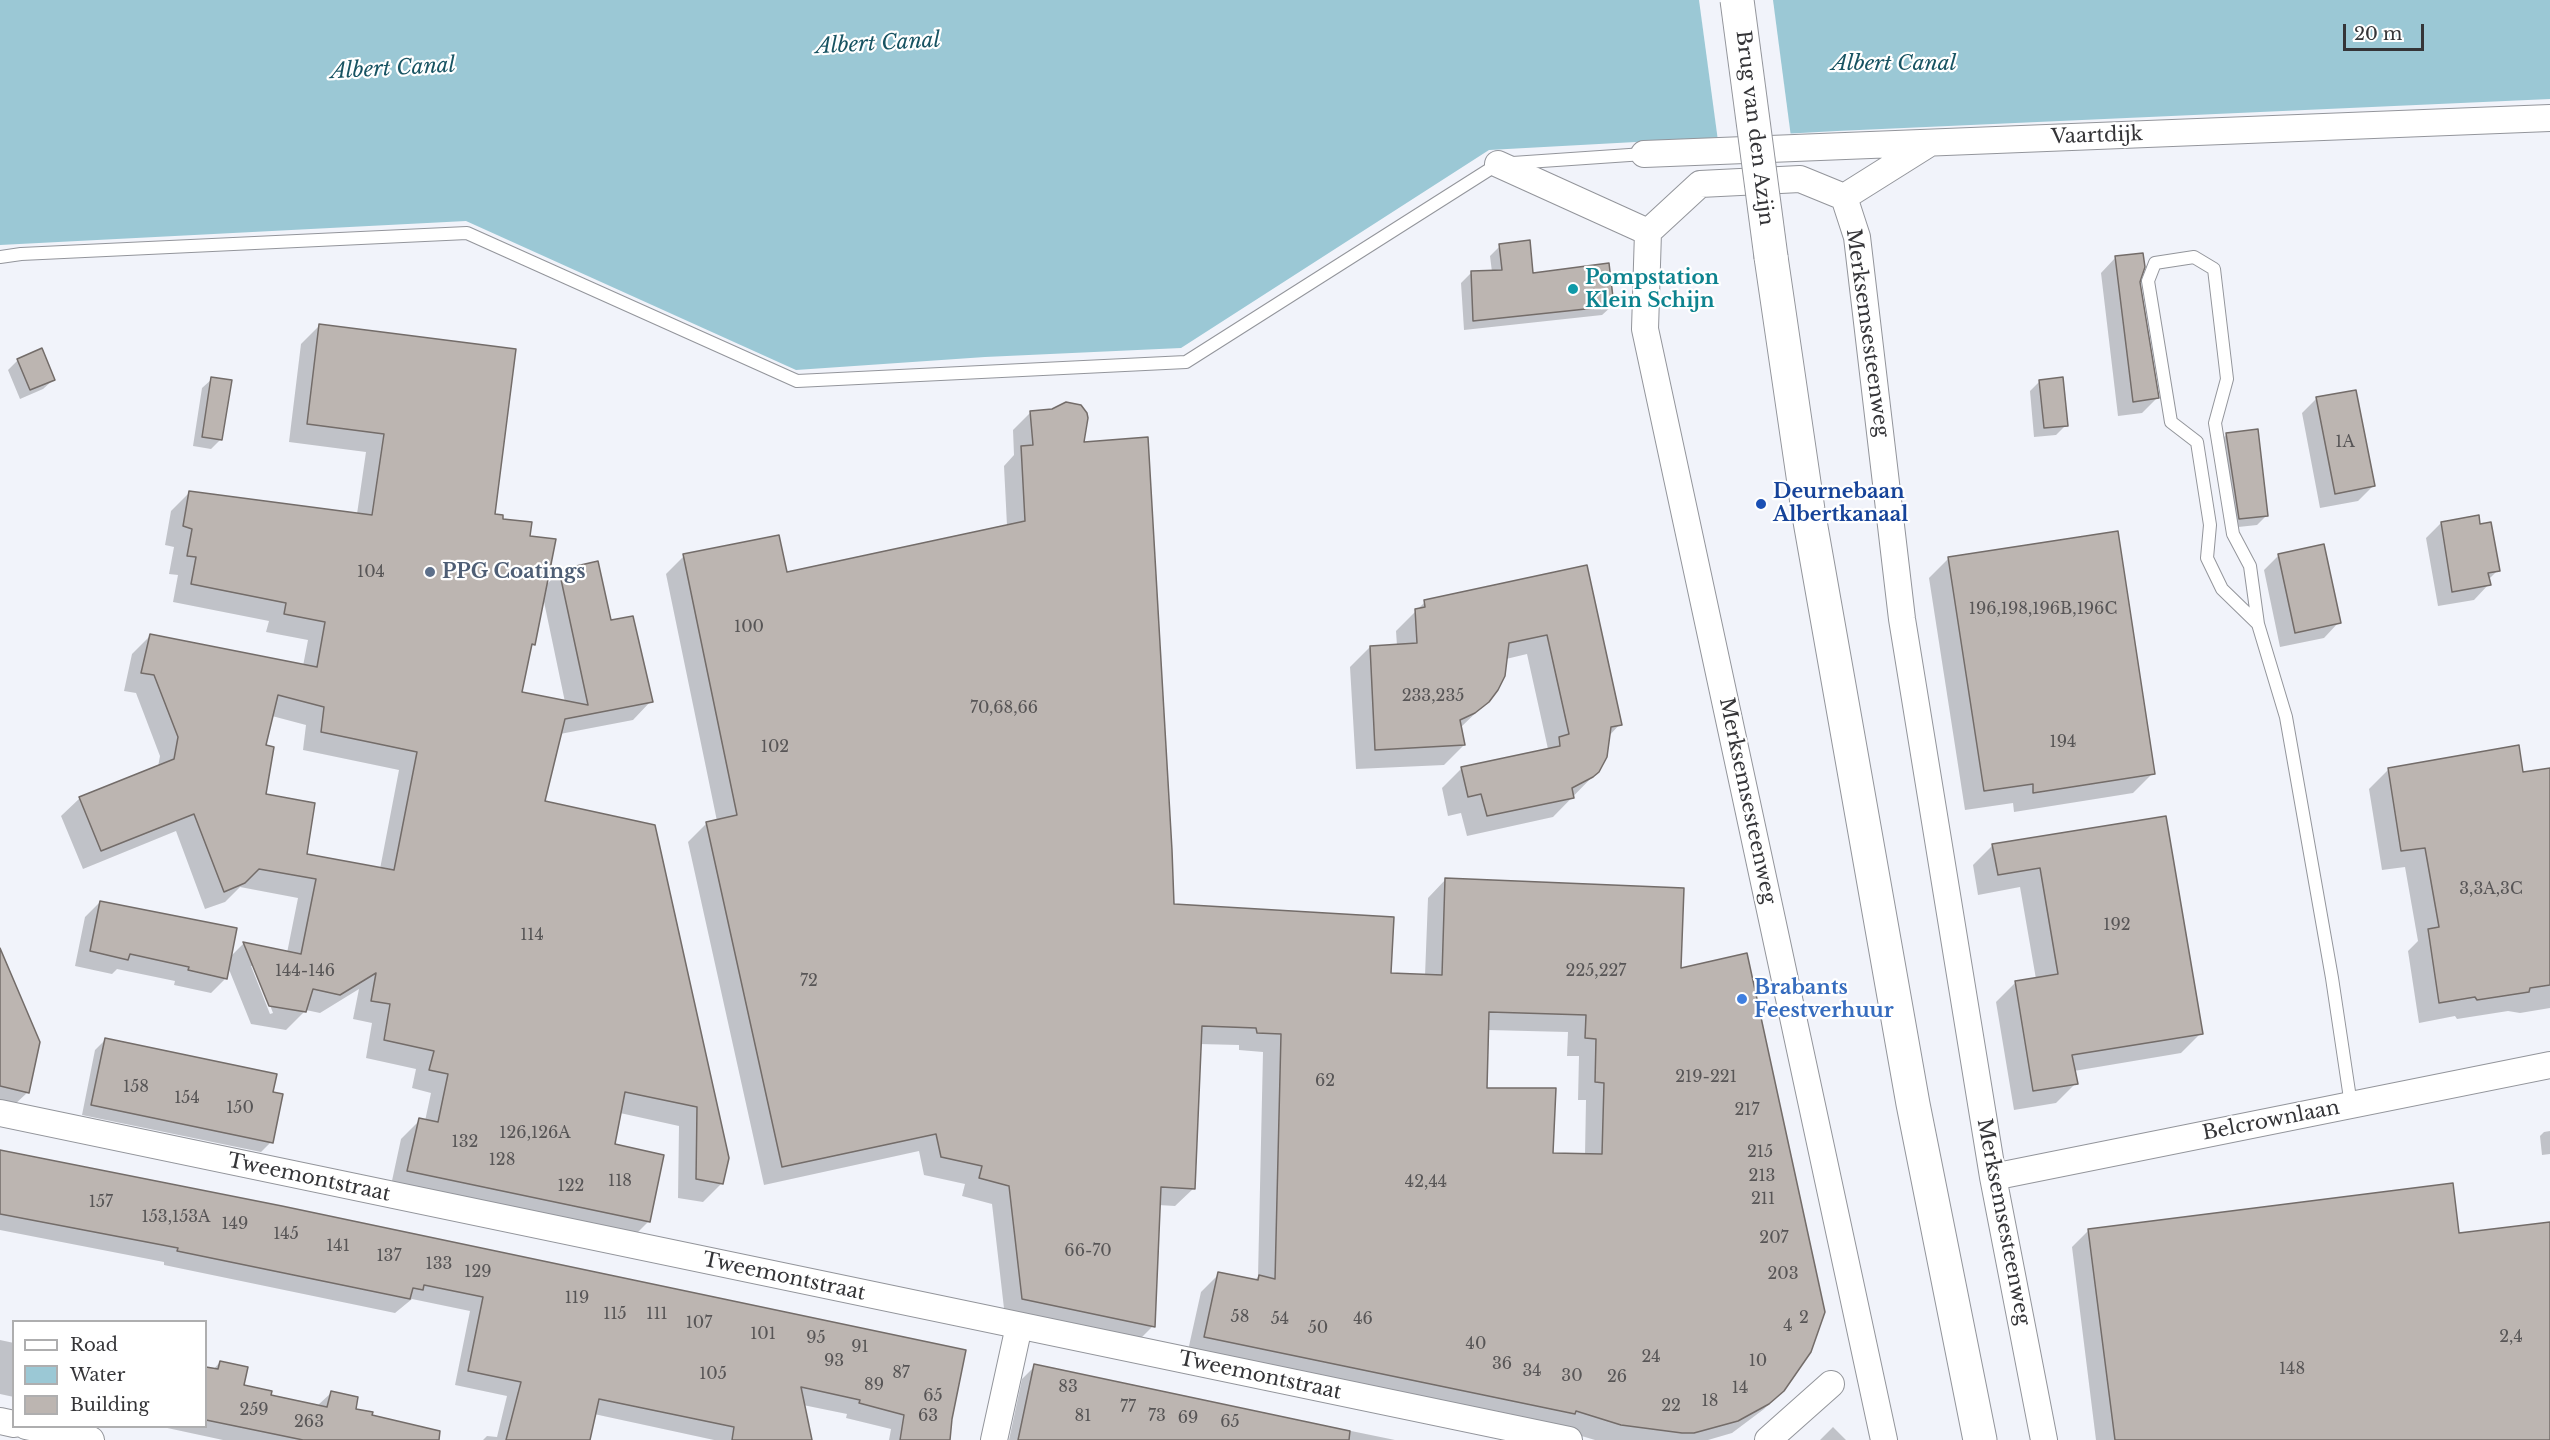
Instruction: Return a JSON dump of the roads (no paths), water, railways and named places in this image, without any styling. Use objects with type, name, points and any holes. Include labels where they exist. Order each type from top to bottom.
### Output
[{"type":"main road","name":"Brug van den Azijn","points":[[1737,0],[1791,410],[1913,1104],[1980,1440]]},
{"type":"street","name":"Vaartdijk","points":[[1644,154],[2550,118]]},
{"type":"street","points":[[1498,164],[1648,232],[1700,184],[1800,179],[1844,197],[1931,142]]},
{"type":"street","name":"Merksemsesteenweg","points":[[1844,197],[1857,237],[1902,619],[1993,1177],[2044,1440]]},
{"type":"street","name":"Merksemsesteenweg","points":[[1648,232],[1645,329],[1884,1440]]},
{"type":"street","name":"Belcrownlaan","points":[[1993,1177],[2550,1065]]},
{"type":"street","name":"Tweemontstraat","points":[[0,1113],[1569,1440]]},
{"type":"street","points":[[994,1440],[1019,1326]]},
{"type":"street","points":[[1768,1440],[1831,1384]]},
{"type":"street","points":[[35,1428],[91,1440]]},
{"type":"lane","points":[[0,257],[21,254],[467,233],[797,381],[1186,362],[1498,164],[1644,154]]},
{"type":"lane","points":[[2258,624],[2222,589],[2207,558],[2210,525],[2197,442],[2171,422],[2148,281],[2155,263],[2194,257],[2214,269],[2227,379],[2215,423],[2233,534],[2250,566],[2258,624],[2286,717],[2332,978],[2351,1105]]},
{"type":"water","name":"Albert Canal","points":[[0,0],[2550,0],[2550,99],[1837,131],[1489,150],[1181,348],[985,357],[796,370],[466,221],[0,245]]},
{"type":"place","name":"Pompstation Klein Schijn","points":[[1573,289]]},
{"type":"place","name":"Deurnebaan Albertkanaal","points":[[1761,504]]},
{"type":"place","name":"PPG Coatings","points":[[430,572]]},
{"type":"place","name":"Brabants Feestverhuur","points":[[1742,999]]}]
